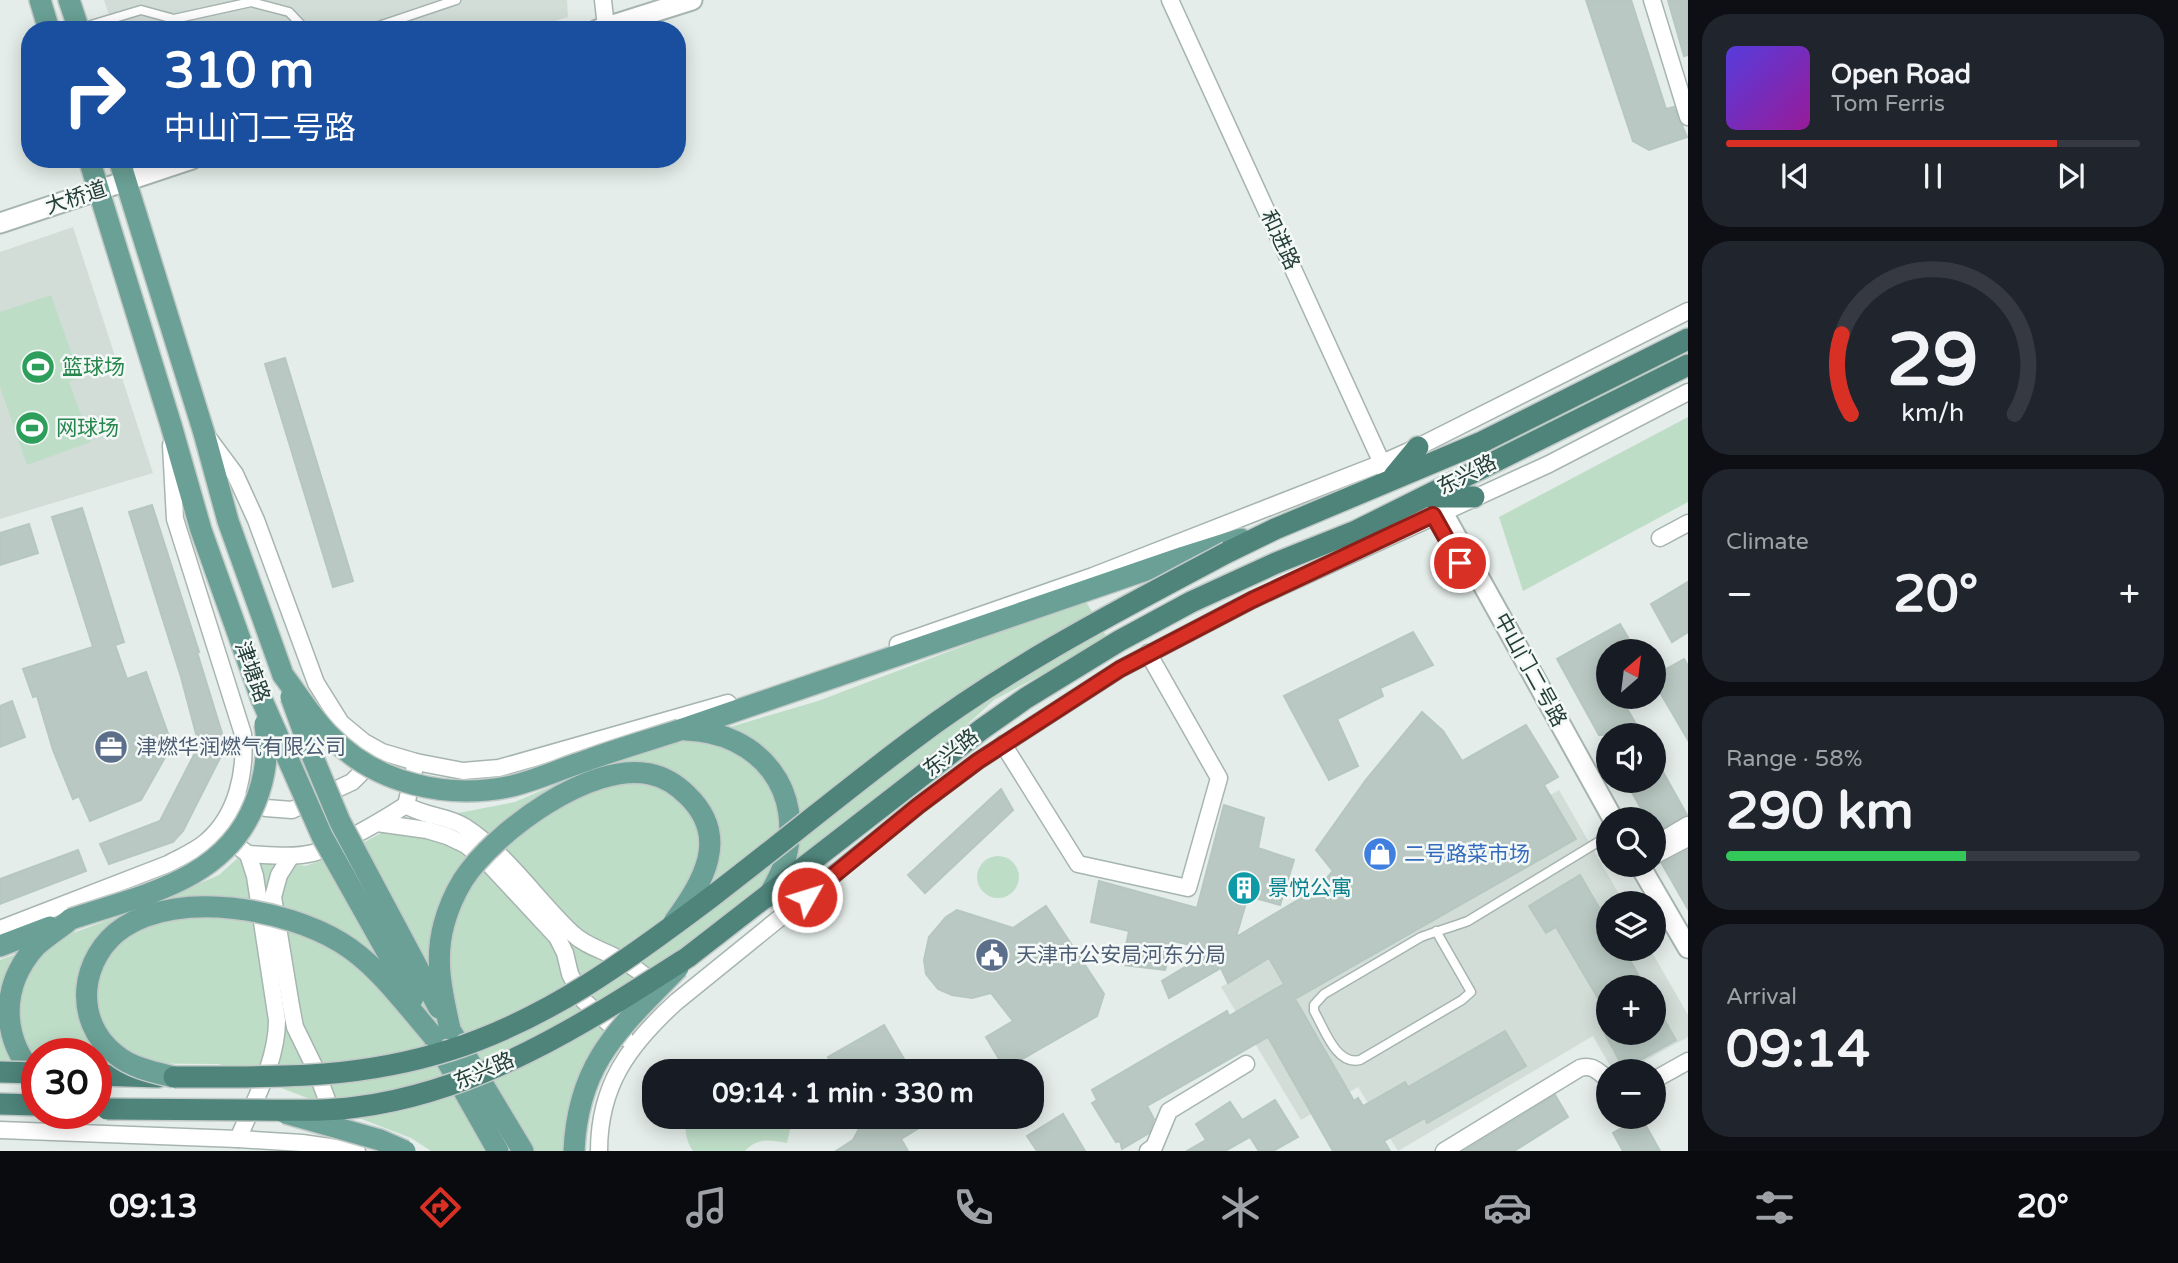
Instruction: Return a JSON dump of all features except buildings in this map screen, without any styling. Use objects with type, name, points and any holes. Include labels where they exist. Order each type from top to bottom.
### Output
[{"type":"highway","name":"东兴路","points":[[112,1075],[295,1077],[346,1073],[400,1063],[452,1049],[526,1020],[572,996],[668,930],[963,703],[1048,648],[1386,472],[1482,442],[1688,339]]},
{"type":"highway","name":"东兴路","points":[[112,1108],[321,1110],[379,1104],[440,1089],[473,1077],[576,1028],[688,957],[767,897],[789,869],[1026,698],[1119,641],[1191,603],[1276,564],[1434,501],[1688,365]]},
{"type":"highway","points":[[1386,472],[1419,447]]},
{"type":"highway","points":[[1434,501],[1474,497]]},
{"type":"highway","points":[[0,1072],[21,1074]]},
{"type":"highway","points":[[0,1104],[21,1105]]},
{"type":"main road","points":[[40,0],[46,21]]},
{"type":"main road","points":[[69,0],[76,21]]},
{"type":"main road","name":"津塘路","points":[[92,168],[201,530],[261,698],[322,836],[442,1032],[523,1151]]},
{"type":"main road","name":"津塘路","points":[[122,168],[204,433],[228,521],[312,755],[340,822],[498,1151]]},
{"type":"main road","points":[[283,674],[329,736],[383,774],[410,784],[443,790],[474,791],[513,786],[1184,557],[1275,529]]},
{"type":"main road","points":[[0,946],[186,879],[217,859],[244,827],[254,808],[265,774],[268,755],[261,698]]},
{"type":"main road","points":[[680,730],[706,732],[728,739],[752,751],[771,768],[779,779],[789,809],[789,869]]},
{"type":"main road","points":[[442,1032],[439,947],[444,922],[455,895],[475,865],[504,836],[575,788],[613,775],[649,773],[665,778],[681,789],[700,809],[709,836],[708,864],[696,891],[668,930]]},
{"type":"main road","points":[[174,1077],[131,1065],[115,1054],[101,1040],[92,1023],[86,991],[87,976],[93,960],[114,936],[134,923],[177,910],[201,907],[250,910],[320,930],[360,957],[442,1032]]},
{"type":"main road","points":[[21,1057],[11,1039],[7,1020],[10,994],[19,970],[30,953],[71,919]]},
{"type":"main road","points":[[574,1151],[577,1115],[598,1059],[619,1029],[688,957]]},
{"type":"main road","points":[[276,1110],[380,1140],[405,1151]]},
{"type":"street","points":[[602,21],[603,0]]},
{"type":"street","points":[[624,21],[692,0]]},
{"type":"street","name":"和进路","points":[[1170,0],[1386,472]]},
{"type":"street","points":[[1652,0],[1688,117]]},
{"type":"street","name":"大桥道","points":[[0,223],[164,168]]},
{"type":"street","points":[[1419,447],[1688,311]]},
{"type":"street","points":[[1474,497],[1549,464],[1688,392]]},
{"type":"street","points":[[0,929],[168,864],[195,850],[216,830],[236,797],[244,768],[243,734],[175,519],[171,425]]},
{"type":"street","points":[[204,433],[234,474],[256,520],[316,683],[341,723],[382,752],[463,771],[499,768],[718,706],[1386,472]]},
{"type":"street","points":[[599,1151],[603,1107],[611,1082],[634,1046],[676,1002],[918,806],[1003,744],[1120,669],[1434,501]]},
{"type":"street","name":"中山门二号路","points":[[1434,501],[1607,807]]},
{"type":"street","name":"中山门二号路","points":[[1434,501],[1599,807]]},
{"type":"street","points":[[1660,538],[1688,523]]},
{"type":"street","points":[[1003,744],[1078,864],[1188,888],[1219,778],[1148,653]]},
{"type":"street","points":[[236,797],[266,808],[292,810],[352,782],[382,752]]},
{"type":"street","points":[[216,830],[248,854],[291,856],[314,853],[377,823],[406,805],[416,762]]},
{"type":"street","points":[[406,805],[416,812],[453,820],[481,839],[574,935],[639,970],[676,1002]]},
{"type":"street","points":[[377,823],[427,830],[447,836],[466,845],[490,865],[557,937],[565,953],[570,974],[584,1001],[634,1046]]},
{"type":"street","points":[[1666,842],[1688,825]]},
{"type":"street","points":[[1666,846],[1688,838]]},
{"type":"street","points":[[239,1139],[277,1041],[277,1020],[255,876],[248,854]]},
{"type":"street","points":[[0,1130],[239,1139],[351,1149],[295,1027],[274,897],[279,875],[291,856]]},
{"type":"street","points":[[1643,877],[1688,948]]},
{"type":"street","points":[[1666,924],[1688,962]]},
{"type":"street","points":[[1666,1073],[1688,1061]]},
{"type":"street","points":[[1153,1150],[1170,1111],[1246,1064]]},
{"type":"street","points":[[1444,1151],[1580,1068],[1587,1066],[1596,1069]]},
{"type":"lane","points":[[394,21],[456,0]]},
{"type":"lane","points":[[105,21],[141,10],[174,19],[251,2],[289,12],[298,21]]},
{"type":"lane","points":[[1436,931],[1471,992],[1462,1000],[1360,1060],[1345,1060],[1314,1011],[1314,1004],[1325,994],[1422,937],[1436,931],[1468,920],[1596,843]]},
{"type":"shaded area","points":[[104,0],[567,0],[568,17],[555,21],[111,21]]},
{"type":"shaded area","points":[[73,227],[153,473],[0,519],[0,252]]},
{"type":"shaded area","points":[[1559,790],[1596,854],[1596,877],[1609,877],[1617,891],[1596,891],[1596,961],[1657,961],[1665,975],[1596,975],[1596,1041],[1593,1036],[1398,1151],[1358,1087],[1301,1120],[1221,987]]},
{"type":"shaded area","points":[[1666,977],[1688,1015],[1688,1037],[1648,1059],[1606,1059],[1598,1045],[1666,1045]]},
{"type":"green space","points":[[51,295],[80,377],[69,382],[91,442],[27,465],[0,387],[0,312]]},
{"type":"green space","points":[[1688,417],[1688,502],[1523,591],[1499,517]]},
{"type":"green space","points":[[1085,600],[1108,639],[994,700],[911,776],[688,953],[620,1041],[601,1077],[589,1114],[584,1151],[431,1151],[411,1138],[219,1064],[112,1063],[112,1038],[21,1038],[21,1061],[0,1060],[0,960],[154,903],[219,875],[241,855],[305,866],[342,854],[413,816],[453,814],[515,802],[595,767],[818,701]]},
{"type":"green space","points":[[998,856],[1013,862],[1019,877],[1013,892],[998,898],[983,892],[977,877],[983,862]]},
{"type":"green space","points":[[790,1129],[787,1143],[759,1142],[745,1151],[693,1151],[685,1130]]},
{"type":"place","name":"篮球场","points":[[38,367]]},
{"type":"place","name":"网球场","points":[[32,428]]},
{"type":"place","name":"津燃华润燃气有限公司","points":[[111,747]]},
{"type":"place","name":"二号路菜市场","points":[[1380,854]]},
{"type":"place","name":"景悦公寓","points":[[1244,888]]},
{"type":"place","name":"天津市公安局河东分局","points":[[992,955]]},
{"type":"route","points":[[807,897],[918,806],[978,761],[1120,669],[1183,634],[1433,515],[1460,563]]}]
